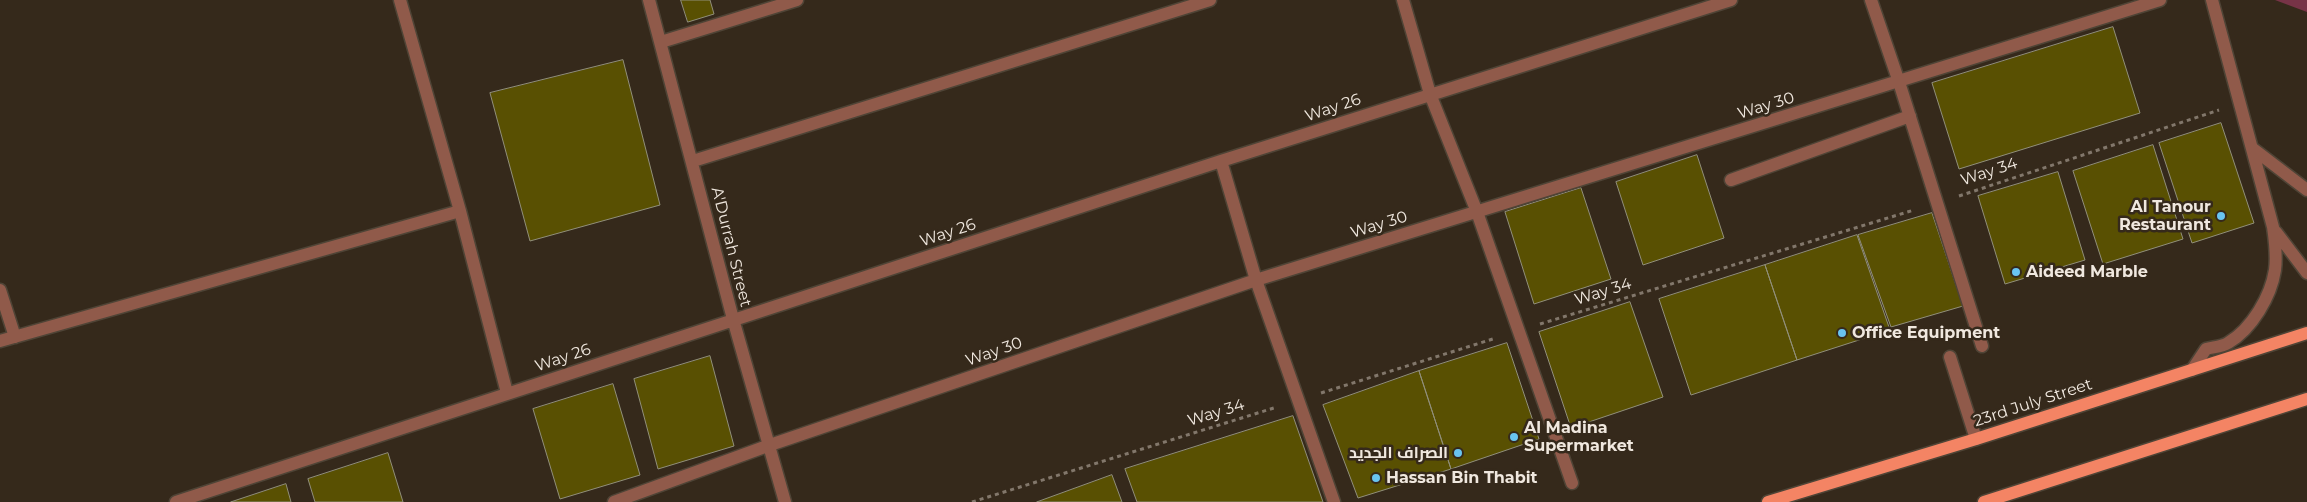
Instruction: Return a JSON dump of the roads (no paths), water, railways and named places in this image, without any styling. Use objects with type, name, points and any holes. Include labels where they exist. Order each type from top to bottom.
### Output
[{"type":"main road","name":"23rd July Street","points":[[1768,502],[2307,333]]},
{"type":"main road","points":[[1984,502],[2307,399]]},
{"type":"street","points":[[400,0],[460,211],[507,393]]},
{"type":"street","name":"A'Durrah Street","points":[[649,0],[693,161],[733,319],[786,502]]},
{"type":"street","points":[[661,42],[797,0]]},
{"type":"street","points":[[693,161],[1210,0]]},
{"type":"street","points":[[1403,0],[1430,94],[1477,212],[1572,482]]},
{"type":"street","name":"Way 26","points":[[176,502],[1221,161],[1732,0]]},
{"type":"street","points":[[1871,0],[1910,116],[1982,346]]},
{"type":"street","name":"Way 30","points":[[614,502],[770,444],[1256,280],[2160,0]]},
{"type":"street","points":[[2192,370],[2206,349],[2227,344],[2245,329],[2259,310],[2268,292],[2275,270],[2276,245],[2273,227],[2212,0]]},
{"type":"street","points":[[1732,180],[1910,116]]},
{"type":"street","points":[[2252,148],[2307,190]]},
{"type":"street","points":[[1221,161],[1256,280],[1334,502]]},
{"type":"street","points":[[0,341],[460,211]]},
{"type":"street","points":[[2273,227],[2307,273]]},
{"type":"street","points":[[0,290],[15,337]]},
{"type":"street","points":[[1950,357],[1976,438]]},
{"type":"place","name":"Al Tanour Restaurant","points":[[2221,216]]},
{"type":"place","name":"Aideed Marble","points":[[2016,272]]},
{"type":"place","name":"Office Equipment","points":[[1842,333]]},
{"type":"place","name":"Al Madina Supermarket","points":[[1514,437]]},
{"type":"place","name":"الصراف الجديد","points":[[1458,453]]},
{"type":"place","name":"Hassan Bin Thabit","points":[[1376,478]]}]
